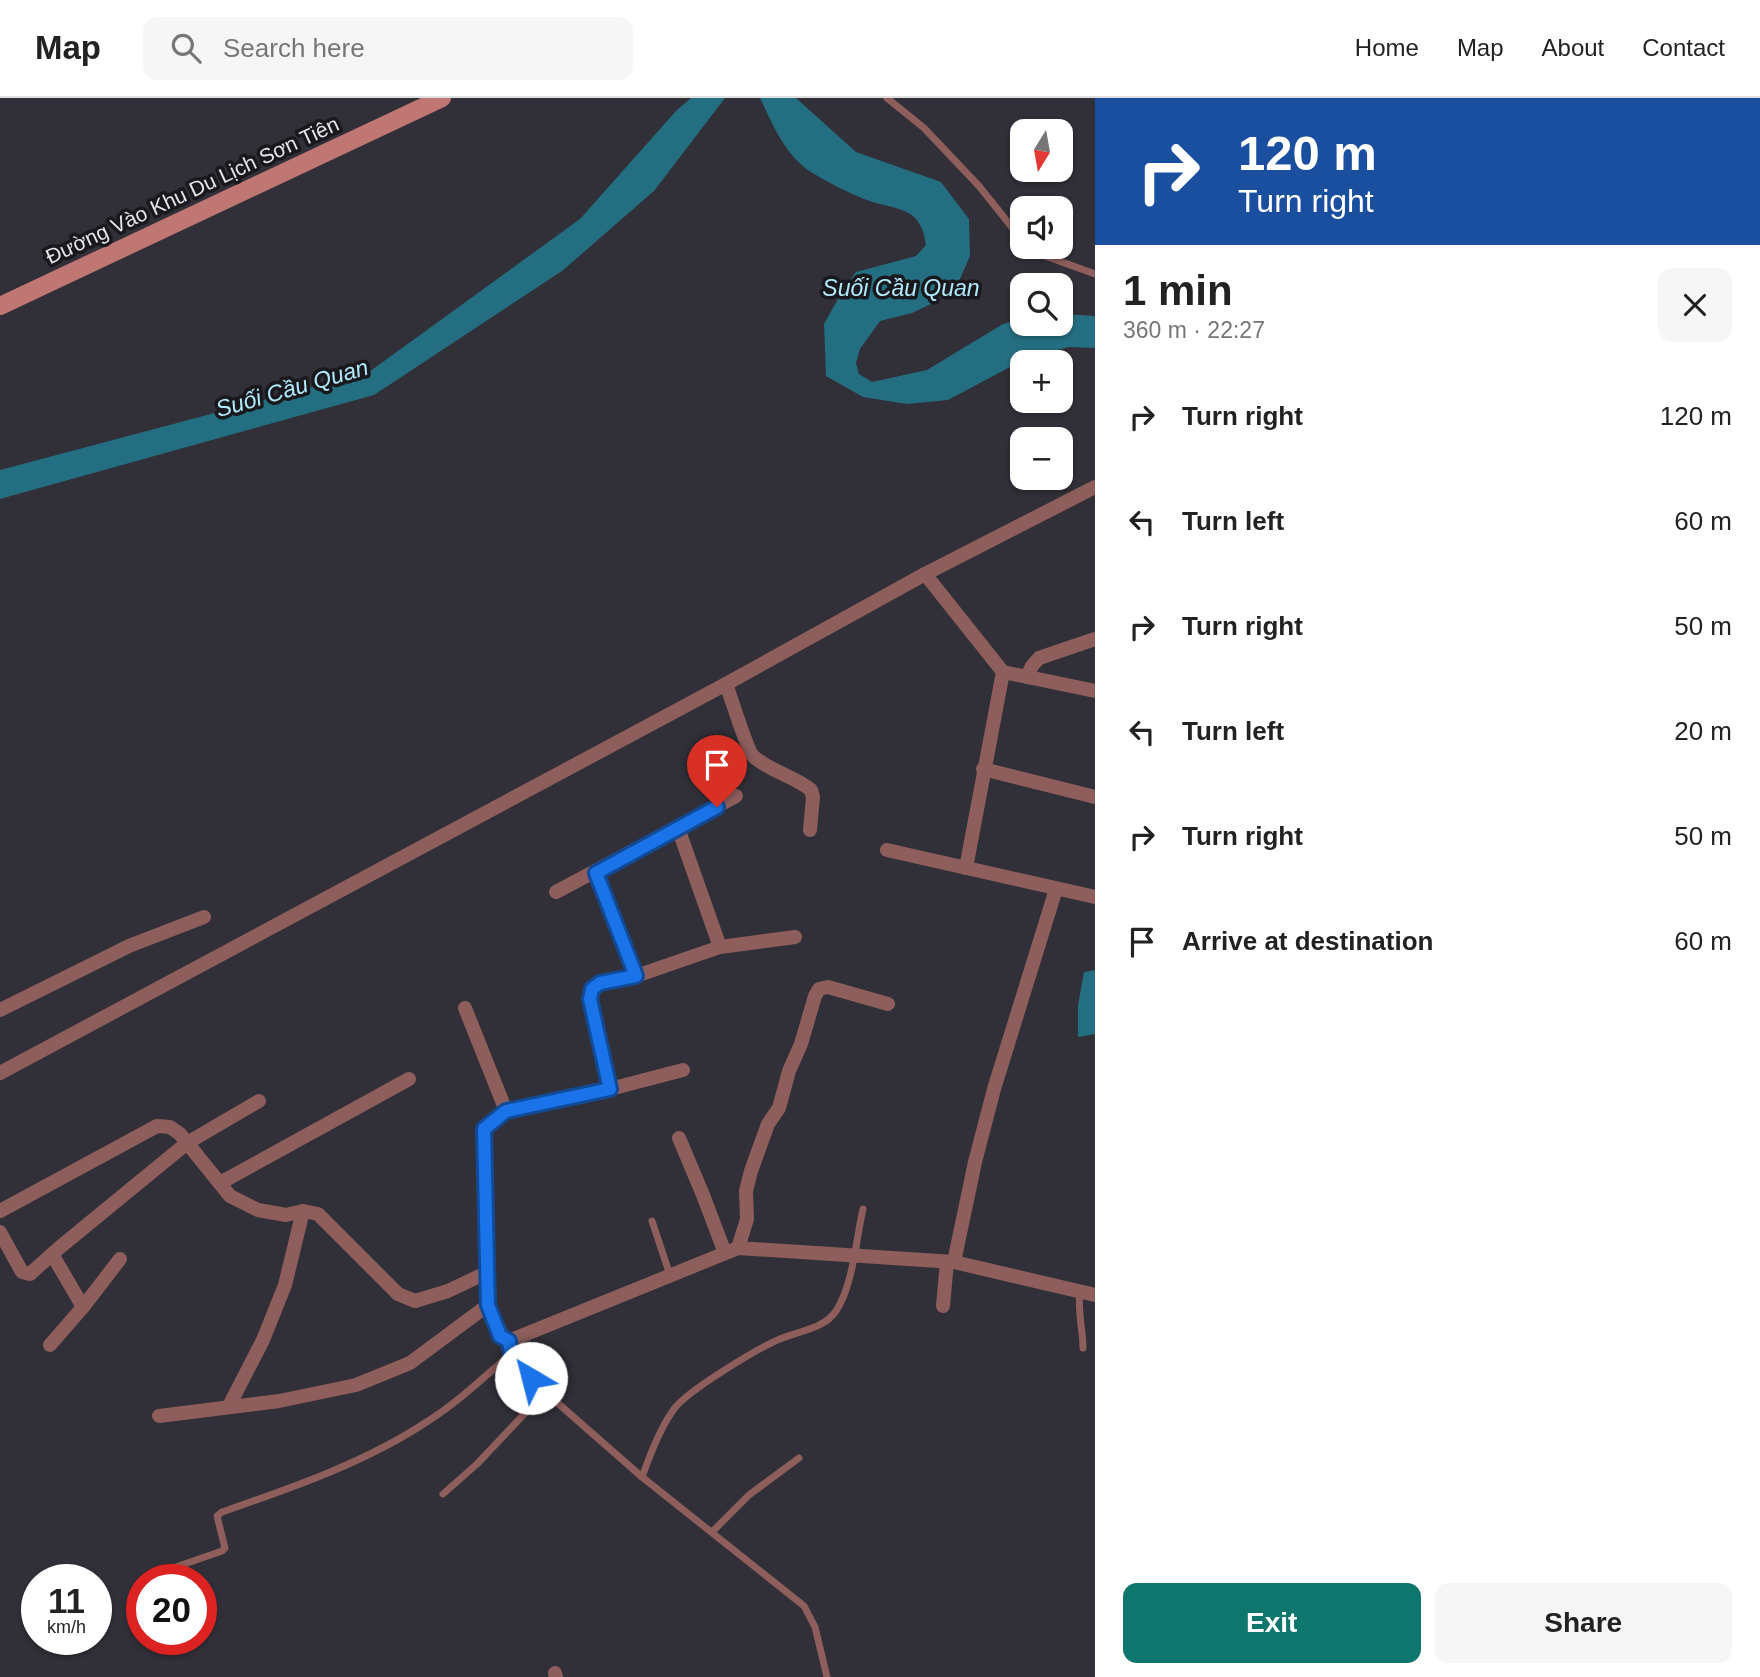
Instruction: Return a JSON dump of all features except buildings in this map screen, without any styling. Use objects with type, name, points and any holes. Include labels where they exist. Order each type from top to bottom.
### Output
[{"type":"street","name":"Đường Vào Khu Du Lịch Sơn Tiên","points":[[0,306],[442,98]]},
{"type":"street","points":[[0,1073],[726,684],[925,574],[1095,487]]},
{"type":"street","points":[[925,574],[1003,672],[1095,691]]},
{"type":"street","points":[[1027,677],[1039,658],[1095,639]]},
{"type":"street","points":[[965,868],[1003,672]]},
{"type":"street","points":[[726,684],[743,729],[746,745],[753,756],[811,790],[813,797],[810,830]]},
{"type":"street","points":[[983,769],[1095,797]]},
{"type":"street","points":[[556,892],[736,796]]},
{"type":"street","points":[[678,828],[720,947]]},
{"type":"street","points":[[887,850],[1095,897]]},
{"type":"street","points":[[596,873],[636,976]]},
{"type":"street","points":[[943,1306],[951,1262],[994,1088],[1056,889]]},
{"type":"street","points":[[0,1010],[129,946],[204,918]]},
{"type":"street","points":[[610,1089],[590,999],[592,989],[600,983],[636,976],[720,947],[795,937]]},
{"type":"street","points":[[732,1250],[747,1219],[746,1191],[751,1171],[768,1124],[779,1108],[789,1071],[819,989],[828,987],[888,1004]]},
{"type":"street","points":[[465,1007],[506,1111]]},
{"type":"street","points":[[683,1070],[506,1111],[484,1129],[488,1305],[500,1336],[510,1347],[732,1250],[951,1262],[1088,1293]]},
{"type":"street","points":[[219,1183],[409,1079]]},
{"type":"street","points":[[0,1232],[22,1272],[30,1274],[187,1143],[259,1101]]},
{"type":"street","points":[[0,1211],[157,1126],[170,1126],[230,1196],[258,1210],[286,1215],[303,1211],[318,1214],[398,1294],[415,1301],[448,1291],[488,1272]]},
{"type":"street","points":[[679,1139],[703,1195],[732,1250]]},
{"type":"street","points":[[229,1406],[263,1340],[285,1285],[303,1211]]},
{"type":"street","points":[[52,1254],[83,1307]]},
{"type":"street","points":[[50,1345],[120,1259]]},
{"type":"street","points":[[159,1416],[279,1401],[356,1385],[410,1363],[488,1305]]},
{"type":"lane","points":[[887,98],[924,128],[979,186],[1010,225]]},
{"type":"lane","points":[[1054,259],[1095,274]]},
{"type":"lane","points":[[642,1477],[658,1436],[676,1406],[699,1387],[770,1343],[825,1323],[835,1312],[847,1290],[863,1209]]},
{"type":"lane","points":[[652,1222],[670,1275]]},
{"type":"lane","points":[[1083,1348],[1083,1326],[1078,1307],[1088,1293]]},
{"type":"lane","points":[[185,1564],[225,1548],[217,1523],[217,1516],[222,1512],[322,1474],[401,1438],[454,1402],[510,1347],[545,1392],[642,1477],[804,1606],[815,1627],[827,1677]]},
{"type":"lane","points":[[443,1494],[477,1464],[545,1392]]},
{"type":"lane","points":[[712,1532],[748,1494],[799,1458]]},
{"type":"water","name":"Suối Cầu Quan","points":[[691,98],[725,98],[654,191],[562,271],[374,395],[0,499],[0,470],[369,372],[580,219],[676,111]]},
{"type":"water","name":"Suối Cầu Quan","points":[[760,98],[796,98],[856,152],[941,182],[969,219],[970,256],[959,281],[935,302],[912,313],[880,321],[860,349],[856,363],[859,374],[872,382],[927,370],[1010,322],[1010,336],[1073,336],[1073,315],[1095,316],[1095,348],[1010,350],[1010,367],[948,400],[907,404],[863,397],[826,376],[824,324],[856,272],[916,256],[926,245],[919,222],[905,211],[857,196],[802,165],[781,139]]},
{"type":"water","points":[[1095,970],[1095,1034],[1078,1037],[1078,1005],[1084,972]]},
{"type":"route","points":[[531,1378],[511,1354],[509,1341],[500,1336],[488,1305],[484,1129],[506,1111],[610,1089],[590,999],[592,989],[600,983],[636,976],[596,873],[717,807]]}]
